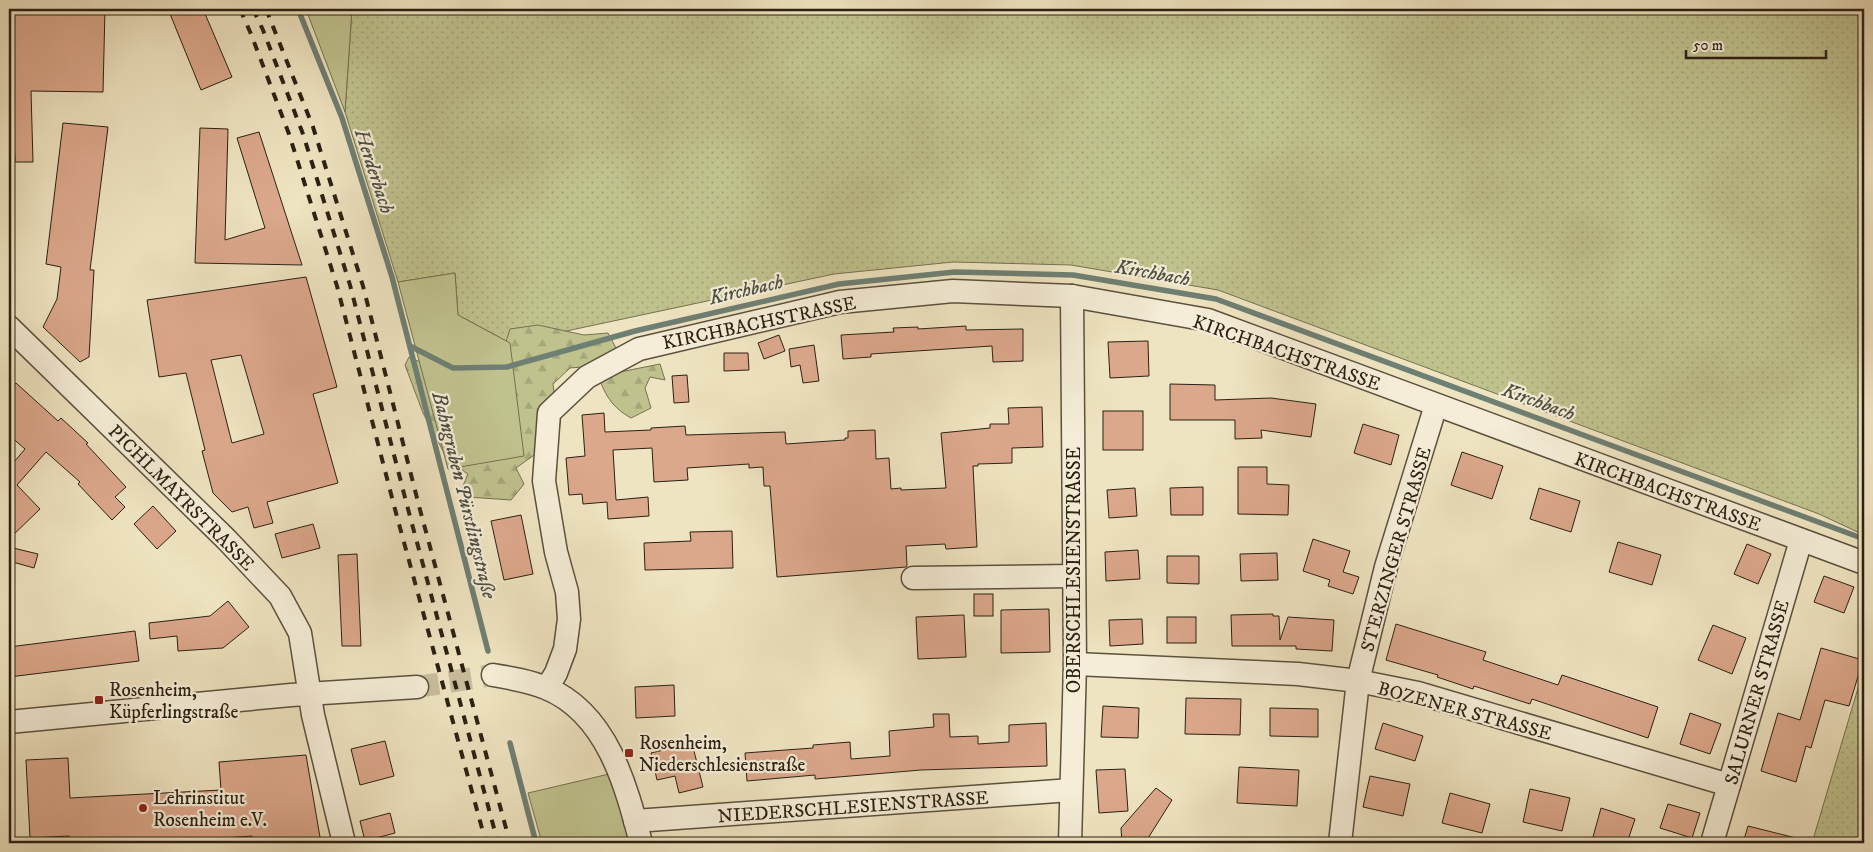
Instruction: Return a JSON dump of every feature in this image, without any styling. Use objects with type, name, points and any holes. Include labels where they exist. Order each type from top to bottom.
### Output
[{"type":"street","name":"KIRCHBACHSTRASSE","points":[[547,688],[556,673],[564,649],[569,619],[566,592],[556,552],[544,482],[549,413],[587,377],[639,349],[840,302],[952,291],[1072,296],[1208,320],[1864,563]]},
{"type":"street","name":"OBERSCHLESIENSTRASSE","points":[[1070,843],[1074,664],[1072,296]]},
{"type":"street","name":"PICHLMAYRSTRASSE","points":[[9,327],[219,532],[280,596],[300,633],[309,694],[344,843]]},
{"type":"street","name":"STERZINGER STRASSE","points":[[1340,843],[1358,681],[1386,568],[1436,405]]},
{"type":"street","name":"SALURNER STRASSE","points":[[1712,843],[1800,540]]},
{"type":"street","points":[[913,578],[1073,576]]},
{"type":"street","name":"BOZENER STRASSE","points":[[1074,664],[1298,674],[1358,681],[1418,693],[1729,785]]},
{"type":"street","points":[[493,675],[519,679],[547,688],[573,704],[590,721],[606,744],[617,768],[641,843]]},
{"type":"street","points":[[9,722],[309,694],[416,687]]},
{"type":"street","name":"NIEDERSCHLESIENSTRASSE","points":[[635,822],[1071,790]]},
{"type":"green space","points":[[306,9],[352,9],[345,112],[307,12]]},
{"type":"green space","points":[[352,9],[1864,9],[1864,535],[1819,514],[1218,290],[1071,265],[953,262],[834,274],[510,343],[458,315],[455,273],[398,282],[345,112]]},
{"type":"green space","points":[[455,273],[458,315],[510,343],[524,456],[448,469],[398,282]]},
{"type":"green space","points":[[538,325],[584,335],[608,333],[616,348],[610,374],[660,364],[665,380],[650,377],[645,388],[651,408],[631,418],[617,408],[607,396],[595,366],[570,368],[553,384],[555,399],[561,416],[558,438],[516,468],[524,484],[511,500],[468,497],[462,488],[468,474],[449,462],[423,413],[405,365],[409,357],[442,372],[502,355],[510,329]]},
{"type":"green space","points":[[1864,668],[1864,843],[1812,843]]},
{"type":"green space","points":[[609,774],[631,843],[542,843],[528,793]]},
{"type":"building","points":[[9,9],[105,9],[103,92],[31,91],[33,162],[15,162],[14,137],[9,137]]},
{"type":"building","points":[[168,9],[203,9],[232,77],[201,90]]},
{"type":"building","points":[[63,123],[108,127],[90,270],[94,270],[89,357],[80,362],[43,327],[57,299],[61,267],[46,264]]},
{"type":"building","points":[[200,128],[228,129],[225,240],[265,228],[237,138],[259,132],[302,265],[195,263]]},
{"type":"building","points":[[306,277],[337,387],[313,394],[338,483],[267,502],[273,523],[254,528],[248,507],[232,512],[213,493],[202,451],[205,450],[186,373],[159,377],[147,300]],"holes":[[[241,355],[264,434],[232,443],[211,360]]]},
{"type":"building","points":[[966,326],[966,330],[1023,329],[1023,361],[993,362],[992,346],[871,354],[871,357],[843,359],[841,335],[894,332],[893,328],[918,327],[918,329]]},
{"type":"building","points":[[779,335],[785,351],[764,359],[758,343]]},
{"type":"building","points":[[1148,341],[1149,376],[1110,378],[1108,342]]},
{"type":"building","points":[[814,345],[819,381],[803,383],[800,365],[791,367],[789,349]]},
{"type":"building","points":[[724,353],[748,353],[749,370],[724,371]]},
{"type":"building","points":[[687,375],[689,402],[674,403],[672,376]]},
{"type":"building","points":[[16,383],[58,421],[61,418],[88,443],[86,444],[126,487],[115,497],[125,507],[112,520],[78,484],[80,482],[46,452],[17,485],[40,509],[9,539],[9,468],[25,449],[9,435],[9,392]]},
{"type":"building","points":[[1170,384],[1215,385],[1215,400],[1271,398],[1316,404],[1311,437],[1261,430],[1262,438],[1235,439],[1235,420],[1170,420]]},
{"type":"building","points":[[1042,407],[1043,447],[1012,448],[1012,463],[978,464],[978,466],[973,466],[977,547],[946,549],[945,544],[906,546],[906,567],[777,577],[770,486],[764,486],[763,467],[749,468],[749,464],[687,468],[688,480],[654,482],[652,448],[613,450],[616,500],[648,497],[649,516],[608,519],[607,502],[583,504],[582,494],[569,495],[566,458],[585,456],[582,415],[604,413],[605,432],[685,426],[686,435],[785,432],[786,444],[845,440],[845,438],[848,438],[848,431],[875,430],[876,459],[889,458],[891,489],[901,488],[901,490],[946,488],[941,433],[990,428],[990,424],[1009,424],[1008,408]]},
{"type":"building","points":[[1103,411],[1143,411],[1143,450],[1103,450]]},
{"type":"building","points":[[1363,424],[1399,435],[1391,465],[1354,453]]},
{"type":"building","points":[[1462,452],[1503,466],[1492,499],[1451,485]]},
{"type":"building","points":[[1238,467],[1267,467],[1267,484],[1289,485],[1288,515],[1238,514]]},
{"type":"building","points":[[1203,487],[1203,515],[1171,515],[1170,488]]},
{"type":"building","points":[[1135,488],[1137,516],[1109,518],[1107,490]]},
{"type":"building","points":[[1539,488],[1580,501],[1571,532],[1530,519]]},
{"type":"building","points":[[153,506],[176,531],[157,549],[134,524]]},
{"type":"building","points":[[521,515],[533,574],[504,580],[491,521]]},
{"type":"building","points":[[313,524],[320,548],[282,558],[275,534]]},
{"type":"building","points":[[732,531],[733,568],[645,570],[644,543],[691,541],[690,532]]},
{"type":"building","points":[[1313,539],[1350,551],[1343,572],[1359,577],[1353,594],[1328,586],[1330,580],[1303,571]]},
{"type":"building","points":[[1618,542],[1661,555],[1652,585],[1609,572]]},
{"type":"building","points":[[1747,544],[1771,554],[1758,584],[1734,574]]},
{"type":"building","points":[[9,547],[38,554],[34,568],[9,561]]},
{"type":"building","points":[[1138,550],[1140,579],[1106,581],[1105,552]]},
{"type":"building","points":[[1277,553],[1278,580],[1241,581],[1240,554]]},
{"type":"building","points":[[357,554],[361,646],[342,646],[338,555]]},
{"type":"building","points":[[1167,556],[1199,556],[1199,584],[1167,583]]},
{"type":"building","points":[[1824,576],[1854,587],[1844,613],[1814,602]]},
{"type":"building","points":[[974,594],[993,594],[993,616],[974,616]]},
{"type":"building","points":[[228,601],[249,627],[223,648],[178,651],[177,636],[150,639],[149,623],[210,616]]},
{"type":"building","points":[[1049,609],[1050,652],[1001,653],[1001,610]]},
{"type":"building","points":[[1273,614],[1273,616],[1279,616],[1280,640],[1288,617],[1334,620],[1332,651],[1296,649],[1296,646],[1232,646],[1231,615]]},
{"type":"building","points":[[964,615],[966,657],[918,659],[916,617]]},
{"type":"building","points":[[1167,617],[1196,617],[1196,643],[1167,643]]},
{"type":"building","points":[[1142,619],[1143,644],[1110,646],[1109,620]]},
{"type":"building","points":[[1396,624],[1486,652],[1483,660],[1558,685],[1562,675],[1658,707],[1648,738],[1532,699],[1530,704],[1474,686],[1473,689],[1437,677],[1438,675],[1386,660]]},
{"type":"building","points":[[1713,625],[1746,638],[1732,674],[1698,660]]},
{"type":"building","points":[[135,631],[139,661],[9,677],[9,647]]},
{"type":"building","points":[[1821,648],[1863,660],[1849,706],[1825,700],[1811,748],[1806,746],[1796,782],[1761,771],[1778,713],[1800,720]]},
{"type":"building","points":[[674,685],[675,716],[636,718],[635,687]]},
{"type":"building","points":[[1186,698],[1241,699],[1240,735],[1185,734]]},
{"type":"building","points":[[1103,706],[1139,708],[1138,738],[1101,737]]},
{"type":"building","points":[[1270,708],[1318,709],[1318,737],[1270,736]]},
{"type":"building","points":[[1690,713],[1721,724],[1710,754],[1680,744]]},
{"type":"building","points":[[933,714],[949,714],[950,737],[978,736],[978,744],[1009,742],[1009,725],[1046,723],[1047,766],[921,770],[815,779],[815,775],[747,781],[745,753],[813,748],[813,745],[850,742],[851,759],[890,756],[889,731],[934,727]]},
{"type":"building","points":[[1383,723],[1423,736],[1415,761],[1375,749]]},
{"type":"building","points":[[385,741],[394,776],[360,785],[351,749]]},
{"type":"building","points":[[692,743],[703,787],[679,793],[675,776],[657,780],[651,753]]},
{"type":"building","name":"Lehrinstitut Rosenheim e.V.","points":[[306,755],[321,843],[254,843],[252,836],[154,843],[69,843],[69,836],[30,838],[26,760],[68,758],[70,798],[221,790],[219,762]]},
{"type":"building","points":[[1239,767],[1299,770],[1297,806],[1237,803]]},
{"type":"building","points":[[1125,769],[1128,811],[1099,813],[1096,770]]},
{"type":"building","points":[[1370,776],[1410,784],[1403,816],[1363,807]]},
{"type":"building","points":[[1156,788],[1172,800],[1145,843],[1122,843],[1121,828]]},
{"type":"building","points":[[1530,789],[1570,798],[1562,831],[1523,822]]},
{"type":"building","points":[[1450,793],[1490,804],[1482,833],[1442,823]]},
{"type":"building","points":[[1668,804],[1700,813],[1692,838],[1660,828]]},
{"type":"building","points":[[1601,808],[1635,819],[1627,843],[1613,843],[1593,837]]},
{"type":"building","points":[[390,813],[395,833],[365,841],[360,821]]},
{"type":"building","points":[[1748,826],[1796,838],[1796,843],[1743,843]]},
{"type":"waterway","name":"Herderbach","points":[[298,9],[342,118],[392,277],[488,651]]},
{"type":"waterway","points":[[1305,9],[1367,12],[1366,9]]},
{"type":"waterway","name":"Kirchbach","points":[[410,346],[453,368],[507,367],[635,331],[839,284],[955,272],[1073,275],[1216,299],[1864,539]]},
{"type":"waterway","name":"Bahngraben Pürstlingstraße","points":[[510,743],[536,843]]},
{"type":"tunnel","points":[[417,687],[493,675]]},
{"type":"railway","points":[[240,9],[289,134],[337,286],[396,513],[486,843]]},
{"type":"railway","points":[[253,9],[303,134],[350,285],[498,843]]},
{"type":"railway","points":[[266,9],[313,127],[363,286],[419,506],[510,843]]},
{"type":"place","name":"Rosenheim, Küpferlingstraße","points":[[99,700]]},
{"type":"place","name":"Rosenheim, Niederschlesienstraße","points":[[629,753]]},
{"type":"place","name":"Lehrinstitut Rosenheim e.V.","points":[[143,808]]}]
